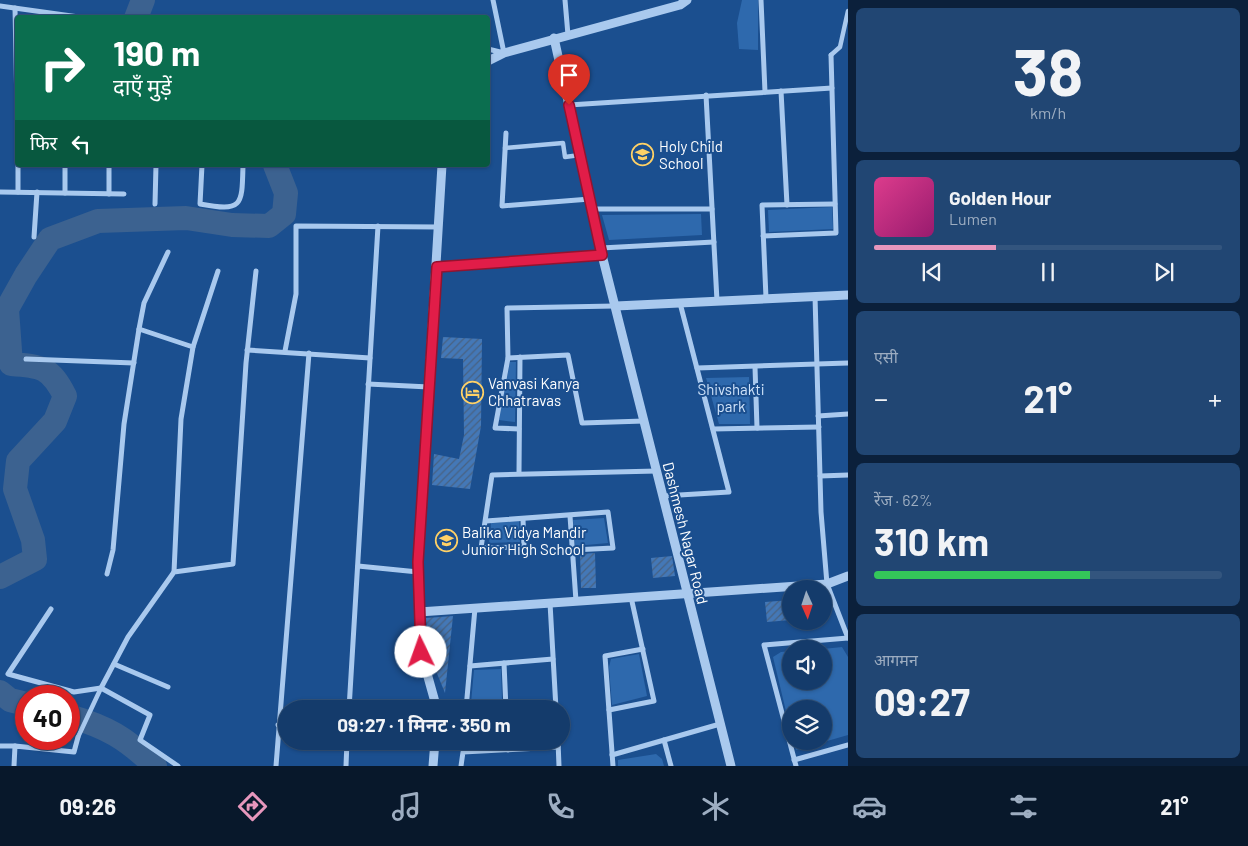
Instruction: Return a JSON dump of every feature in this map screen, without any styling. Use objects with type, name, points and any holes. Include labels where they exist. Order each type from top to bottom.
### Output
[{"type":"street","points":[[493,0],[504,53]]},
{"type":"street","points":[[565,0],[568,35]]},
{"type":"street","points":[[761,0],[765,92]]},
{"type":"street","points":[[490,60],[504,53],[681,2]]},
{"type":"street","points":[[0,6],[54,15]]},
{"type":"street","points":[[15,8],[15,15]]},
{"type":"street","points":[[763,236],[836,233],[831,55],[840,47],[848,11]]},
{"type":"street","name":"Dashmesh Nagar Road","points":[[554,38],[601,251],[731,766]]},
{"type":"street","points":[[490,50],[504,53]]},
{"type":"street","points":[[569,105],[832,88]]},
{"type":"street","points":[[781,91],[787,205]]},
{"type":"street","points":[[706,95],[717,301]]},
{"type":"street","points":[[506,133],[502,206],[590,199]]},
{"type":"street","points":[[505,148],[563,143],[565,157],[580,155]]},
{"type":"street","points":[[18,167],[18,192]]},
{"type":"street","points":[[64,167],[65,193]]},
{"type":"street","points":[[109,167],[109,194]]},
{"type":"street","points":[[155,204],[156,167]]},
{"type":"street","points":[[202,167],[200,204],[226,209],[236,205],[242,197],[243,167]]},
{"type":"street","points":[[434,700],[421,652],[418,572],[442,167]]},
{"type":"street","points":[[0,192],[124,194]]},
{"type":"street","points":[[34,236],[37,192]]},
{"type":"street","points":[[766,298],[762,206],[835,204]]},
{"type":"street","points":[[592,209],[712,209]]},
{"type":"street","points":[[285,351],[296,294],[296,226],[439,227]]},
{"type":"street","points":[[350,700],[378,226]]},
{"type":"street","points":[[437,267],[714,242]]},
{"type":"street","points":[[107,574],[113,550],[124,424],[138,329],[144,303],[168,252]]},
{"type":"street","points":[[80,733],[128,637],[174,572],[181,420],[193,347],[218,271]]},
{"type":"street","points":[[174,572],[232,564],[247,350],[256,271]]},
{"type":"street","points":[[519,429],[495,428],[508,358],[507,308],[616,306],[848,295]]},
{"type":"street","points":[[815,296],[820,476],[828,580]]},
{"type":"street","points":[[663,496],[730,492],[680,303]]},
{"type":"street","points":[[138,329],[193,347]]},
{"type":"street","points":[[247,350],[370,358]]},
{"type":"street","points":[[280,700],[309,353]]},
{"type":"street","points":[[508,358],[568,355],[582,423],[644,421]]},
{"type":"street","points":[[519,472],[520,357]]},
{"type":"street","points":[[26,359],[134,362]]},
{"type":"street","points":[[698,368],[848,363]]},
{"type":"street","points":[[756,366],[756,428]]},
{"type":"street","points":[[368,384],[430,387]]},
{"type":"street","points":[[818,416],[848,414]]},
{"type":"street","points":[[713,430],[819,427]]},
{"type":"street","points":[[523,519],[524,547],[481,548],[492,474],[519,472],[657,471]]},
{"type":"street","points":[[820,476],[848,475]]},
{"type":"street","points":[[486,521],[608,512],[613,548],[573,550]]},
{"type":"street","points":[[570,516],[576,601]]},
{"type":"street","points":[[358,566],[418,572]]},
{"type":"street","points":[[832,582],[848,576]]},
{"type":"street","points":[[419,612],[782,587]]},
{"type":"street","points":[[796,766],[764,645],[848,638],[832,595]]},
{"type":"street","points":[[609,710],[654,701],[631,597]]},
{"type":"street","points":[[550,603],[555,700]]},
{"type":"street","points":[[467,700],[475,608]]},
{"type":"street","points":[[51,609],[8,674],[74,692],[101,688],[150,715],[140,740],[178,766]]},
{"type":"street","points":[[613,766],[605,656],[643,649]]},
{"type":"street","points":[[470,666],[553,659]]},
{"type":"street","points":[[504,663],[506,700]]},
{"type":"street","points":[[114,664],[168,687]]},
{"type":"street","points":[[612,755],[720,724]]},
{"type":"street","points":[[276,766],[278,725]]},
{"type":"street","points":[[664,740],[671,766]]},
{"type":"street","points":[[794,760],[848,745]]},
{"type":"street","points":[[0,746],[15,746],[14,766]]},
{"type":"street","points":[[54,750],[74,752],[75,750]]},
{"type":"street","points":[[346,766],[347,750]]},
{"type":"street","points":[[433,766],[434,750]]},
{"type":"street","points":[[461,766],[463,752],[508,750]]},
{"type":"street","points":[[558,750],[559,766]]},
{"type":"green space","points":[[742,0],[758,0],[758,50],[739,49],[737,23]]},
{"type":"green space","points":[[832,207],[833,229],[769,232],[768,210]]},
{"type":"green space","points":[[701,214],[702,235],[609,240],[602,215]]},
{"type":"green space","points":[[510,362],[516,362],[515,422],[499,420]]},
{"type":"green space","name":"Shivshakti park","points":[[749,377],[750,424],[719,424],[706,378]]},
{"type":"green space","points":[[604,518],[608,543],[575,546],[573,520]]},
{"type":"green space","points":[[519,521],[520,542],[489,543],[491,523]]},
{"type":"green space","points":[[842,647],[848,657],[848,735],[832,740],[832,700],[783,700],[773,657],[782,652],[782,690],[832,690],[832,648]]},
{"type":"green space","points":[[639,654],[647,696],[612,705],[609,667],[611,659]]},
{"type":"green space","points":[[501,669],[501,700],[471,700],[474,670]]},
{"type":"green space","points":[[656,754],[662,759],[664,766],[618,766],[618,760]]},
{"type":"building","name":"Vanvasi Kanya Chhatravas","points":[[443,337],[482,339],[481,426],[470,489],[432,485],[434,454],[459,459],[464,435],[463,359],[441,358]]},
{"type":"building","points":[[595,553],[596,588],[581,588],[580,554]]},
{"type":"building","points":[[672,556],[675,576],[653,578],[651,558]]},
{"type":"building","points":[[782,601],[782,621],[767,622],[765,602]]},
{"type":"building","points":[[453,616],[445,693],[429,654],[426,618]]},
{"type":"waterway","points":[[137,15],[143,0]]},
{"type":"waterway","points":[[0,577],[35,559],[33,540],[15,489],[18,461],[55,421],[65,396],[55,379],[44,370],[38,367],[11,364],[7,309],[26,275],[50,239],[98,221],[186,218],[232,225],[269,226],[284,214],[286,193],[276,167]]},
{"type":"waterway","points":[[0,692],[10,700],[15,701]]},
{"type":"waterway","points":[[80,720],[105,729],[125,741],[155,766]]},
{"type":"place","name":"Holy Child School","points":[[643,155]]},
{"type":"place","name":"Vanvasi Kanya Chhatravas","points":[[472,392]]},
{"type":"place","name":"Balika Vidya Mandir Junior High School","points":[[446,541]]},
{"type":"route","points":[[421,652],[418,562],[437,267],[602,255],[569,105]]}]
